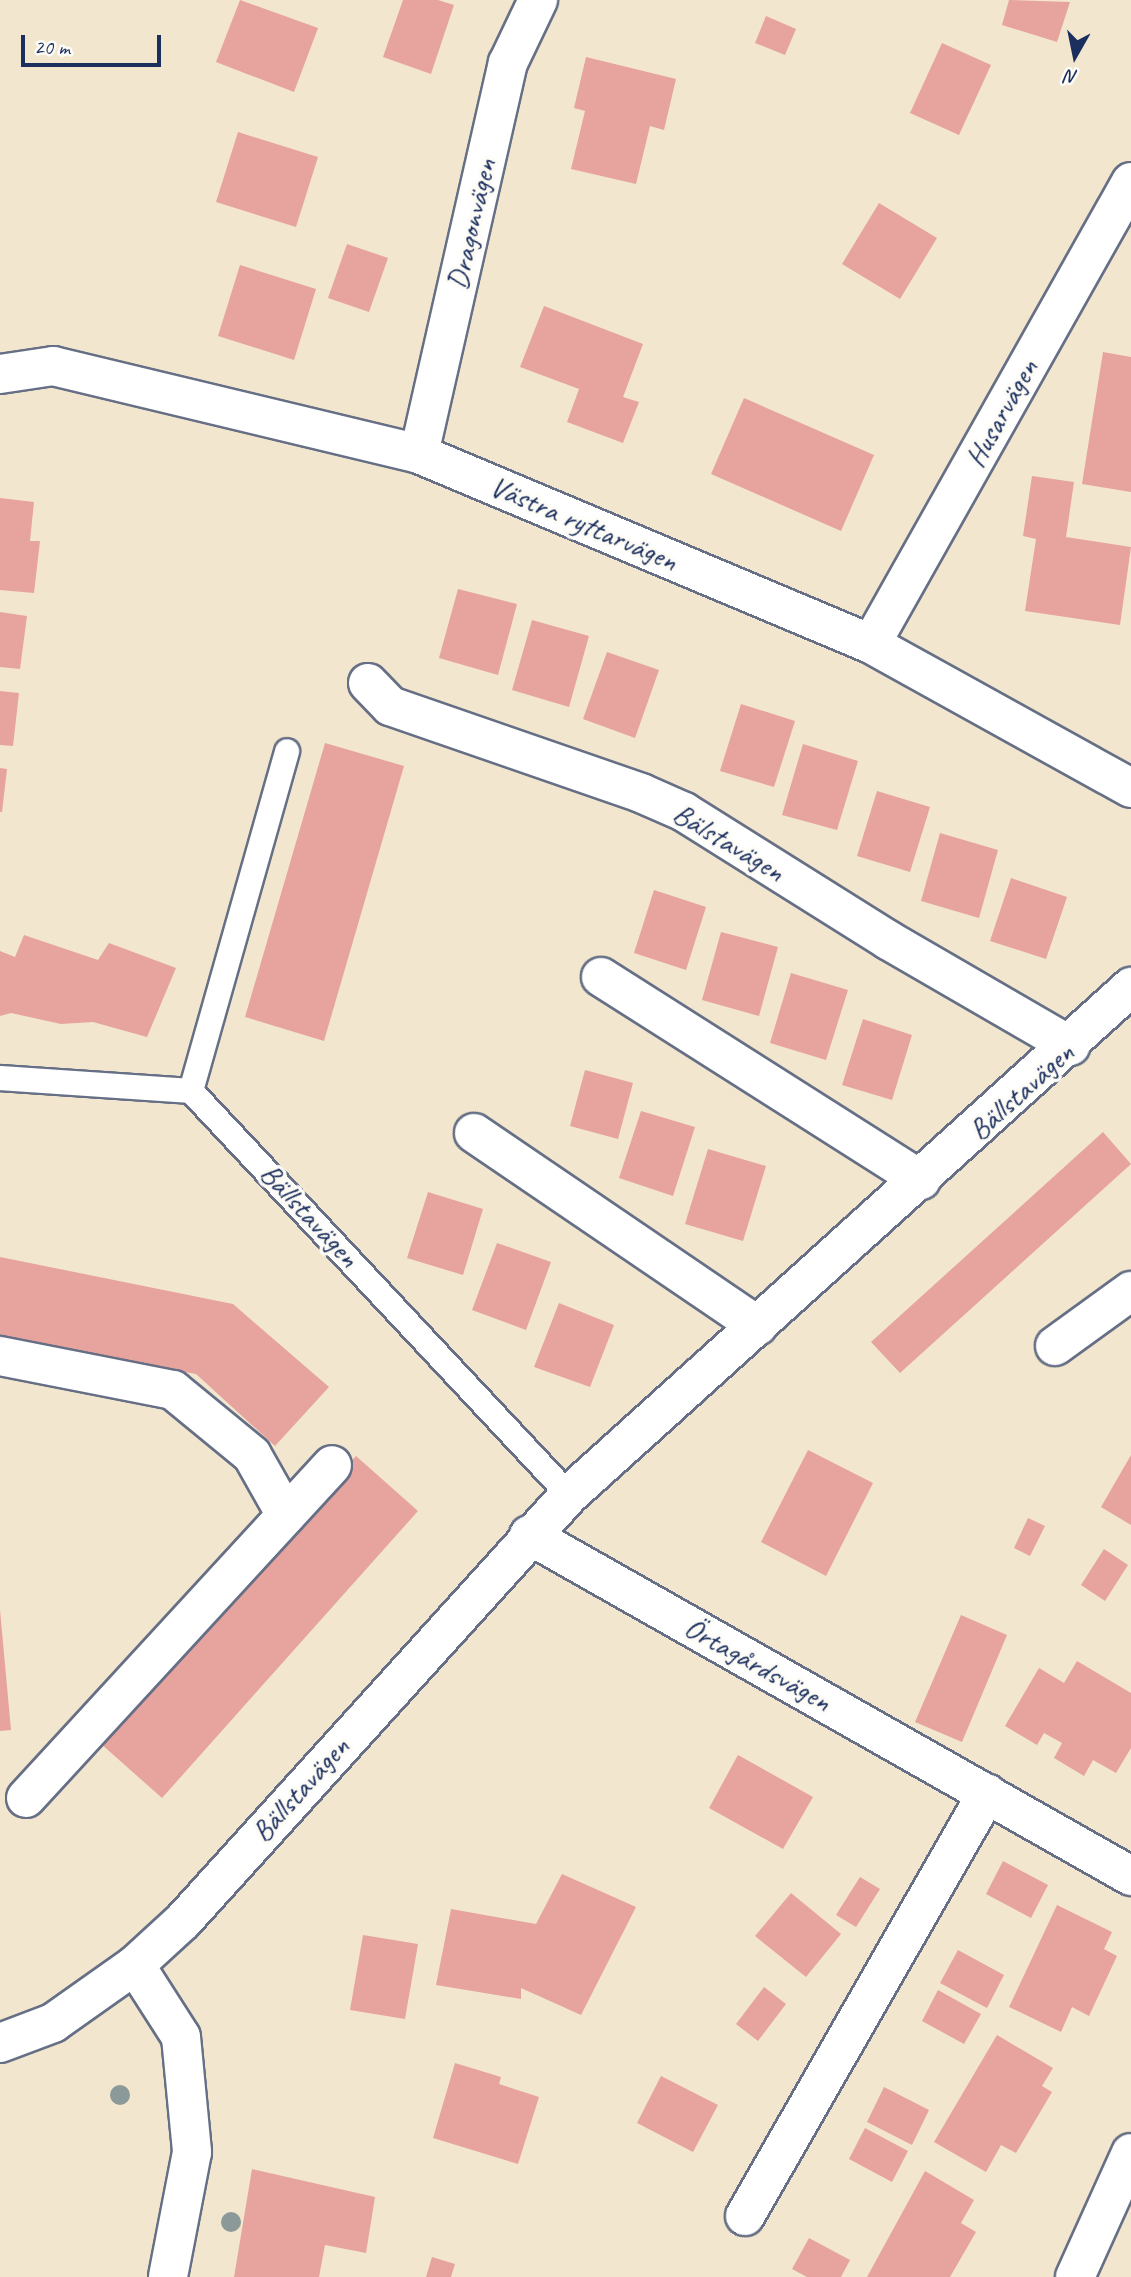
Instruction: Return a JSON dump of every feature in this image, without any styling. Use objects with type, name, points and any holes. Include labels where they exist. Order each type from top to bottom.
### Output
[{"type":"street","name":"Dragonvägen","points":[[419,454],[508,63],[538,0]]},
{"type":"street","name":"Husarvägen","points":[[871,644],[1131,182]]},
{"type":"street","name":"Västra ryttarvägen","points":[[0,374],[53,366],[419,454],[871,644],[1131,788]]},
{"type":"street","name":"Bälstavägen","points":[[368,683],[390,706],[641,793],[684,812],[888,940],[1071,1046]]},
{"type":"street","points":[[601,977],[921,1180]]},
{"type":"street","name":"Bällstavägen","points":[[0,2043],[53,2023],[135,1965],[183,1921],[529,1535],[569,1495],[1071,1046],[1127,1002]]},
{"type":"street","points":[[474,1132],[758,1326]]},
{"type":"street","points":[[1055,1346],[1131,1291]]},
{"type":"street","points":[[0,1356],[173,1390],[252,1455],[286,1515]]},
{"type":"street","points":[[26,1798],[332,1465]]},
{"type":"street","name":"Örtagårdsvägen","points":[[529,1535],[1131,1876]]},
{"type":"street","points":[[745,2216],[987,1793]]},
{"type":"street","points":[[135,1965],[181,2037],[192,2152],[168,2277]]},
{"type":"street","points":[[1076,2277],[1131,2153]]},
{"type":"lane","points":[[0,1077],[191,1091],[287,751]]},
{"type":"lane","name":"Bällstavägen","points":[[191,1091],[569,1495]]},
{"type":"building","points":[[240,0],[318,28],[294,92],[216,62]]},
{"type":"building","points":[[403,0],[438,0],[454,5],[431,74],[383,57]]},
{"type":"building","points":[[1009,0],[1070,2],[1057,42],[1002,25]]},
{"type":"building","points":[[766,16],[796,29],[785,55],[755,43]]},
{"type":"building","points":[[942,43],[991,65],[959,135],[910,113]]},
{"type":"building","points":[[586,57],[676,79],[664,130],[650,126],[636,184],[571,169],[585,111],[574,108]]},
{"type":"building","points":[[238,132],[318,157],[296,227],[216,202]]},
{"type":"building","points":[[879,203],[937,238],[900,299],[842,264]]},
{"type":"building","points":[[347,244],[388,258],[369,312],[328,298]]},
{"type":"building","points":[[240,265],[316,289],[294,360],[218,336]]},
{"type":"building","points":[[544,306],[643,344],[623,397],[639,402],[623,443],[567,422],[579,389],[520,367]]},
{"type":"building","points":[[1103,352],[1131,357],[1131,492],[1082,484]]},
{"type":"building","points":[[744,398],[874,455],[841,531],[711,474]]},
{"type":"building","points":[[1032,476],[1074,482],[1066,537],[1131,547],[1120,625],[1025,611],[1036,539],[1023,536]]},
{"type":"building","points":[[0,498],[34,502],[30,541],[40,541],[34,593],[0,590]]},
{"type":"building","points":[[458,589],[517,604],[498,675],[439,658]]},
{"type":"building","points":[[0,612],[27,616],[20,669],[0,667]]},
{"type":"building","points":[[532,620],[589,636],[569,707],[512,690]]},
{"type":"building","points":[[607,652],[659,670],[635,738],[583,719]]},
{"type":"building","points":[[0,691],[19,693],[13,746],[0,745]]},
{"type":"building","points":[[741,704],[795,721],[774,787],[720,771]]},
{"type":"building","points":[[325,743],[404,766],[324,1041],[245,1017]]},
{"type":"building","points":[[803,744],[858,761],[837,830],[782,815]]},
{"type":"building","points":[[0,768],[7,769],[2,812],[0,812]]},
{"type":"building","points":[[877,791],[930,807],[910,872],[857,856]]},
{"type":"building","points":[[940,833],[998,850],[979,918],[921,901]]},
{"type":"building","points":[[1011,878],[1067,897],[1046,959],[990,941]]},
{"type":"building","points":[[654,890],[706,907],[686,970],[634,953]]},
{"type":"building","points":[[721,932],[778,947],[759,1016],[702,1000]]},
{"type":"building","points":[[24,935],[98,960],[109,943],[176,968],[147,1037],[93,1022],[61,1024],[11,1013],[0,1016],[0,951],[15,957]]},
{"type":"building","points":[[791,973],[848,990],[826,1060],[770,1043]]},
{"type":"building","points":[[863,1019],[912,1035],[892,1100],[842,1085]]},
{"type":"building","points":[[585,1070],[633,1083],[618,1139],[570,1126]]},
{"type":"building","points":[[641,1111],[695,1127],[673,1196],[619,1178]]},
{"type":"building","points":[[1103,1132],[1131,1164],[900,1373],[871,1342]]},
{"type":"building","points":[[708,1149],[766,1166],[743,1241],[685,1224]]},
{"type":"building","points":[[428,1192],[483,1209],[463,1275],[407,1258]]},
{"type":"building","points":[[497,1243],[551,1262],[526,1330],[472,1310]]},
{"type":"building","points":[[0,1257],[233,1304],[329,1387],[275,1446],[196,1374],[0,1338]]},
{"type":"building","points":[[559,1303],[614,1325],[590,1387],[534,1367]]},
{"type":"building","points":[[808,1450],[873,1483],[826,1576],[761,1542]]},
{"type":"building","points":[[1131,1455],[1131,1525],[1101,1507]]},
{"type":"building","points":[[356,1456],[418,1511],[162,1798],[100,1743]]},
{"type":"building","points":[[1028,1518],[1045,1526],[1030,1556],[1014,1548]]},
{"type":"building","points":[[1104,1549],[1128,1565],[1105,1601],[1081,1585]]},
{"type":"building","points":[[0,1610],[11,1730],[0,1731]]},
{"type":"building","points":[[961,1615],[1007,1635],[962,1742],[915,1722]]},
{"type":"building","points":[[1077,1661],[1131,1693],[1131,1748],[1116,1773],[1093,1760],[1084,1776],[1054,1758],[1062,1743],[1044,1733],[1037,1745],[1005,1726],[1039,1668],[1064,1683]]},
{"type":"building","points":[[738,1755],[813,1797],[783,1849],[709,1808]]},
{"type":"building","points":[[1003,1861],[1048,1885],[1031,1918],[986,1894]]},
{"type":"building","points":[[562,1874],[636,1907],[581,2015],[521,1988],[521,1999],[436,1985],[451,1909],[536,1924]]},
{"type":"building","points":[[860,1877],[880,1889],[856,1927],[836,1915]]},
{"type":"building","points":[[791,1893],[841,1934],[806,1977],[755,1936]]},
{"type":"building","points":[[1057,1905],[1112,1932],[1104,1949],[1117,1956],[1089,2016],[1072,2007],[1061,2032],[1009,2007]]},
{"type":"building","points":[[363,1935],[418,1944],[405,2019],[350,2010]]},
{"type":"building","points":[[958,1950],[1004,1975],[987,2008],[940,1983]]},
{"type":"building","points":[[764,1987],[786,2004],[758,2041],[736,2024]]},
{"type":"building","points":[[938,1990],[981,2014],[964,2044],[922,2021]]},
{"type":"building","points":[[997,2035],[1053,2068],[1042,2086],[1052,2092],[1016,2153],[1001,2145],[986,2172],[934,2142]]},
{"type":"building","points":[[455,2063],[501,2077],[499,2084],[539,2097],[518,2164],[433,2138]]},
{"type":"building","points":[[661,2076],[718,2105],[693,2152],[637,2123]]},
{"type":"building","points":[[884,2087],[929,2110],[912,2145],[867,2122]]},
{"type":"building","points":[[865,2128],[908,2151],[892,2182],[849,2159]]},
{"type":"building","points":[[252,2169],[375,2197],[366,2253],[325,2245],[319,2277],[234,2277]]},
{"type":"building","points":[[925,2171],[974,2200],[961,2223],[976,2232],[950,2277],[867,2277]]},
{"type":"building","points":[[809,2238],[850,2260],[841,2277],[807,2277],[792,2269]]},
{"type":"building","points":[[432,2257],[455,2264],[451,2277],[426,2277]]}]
